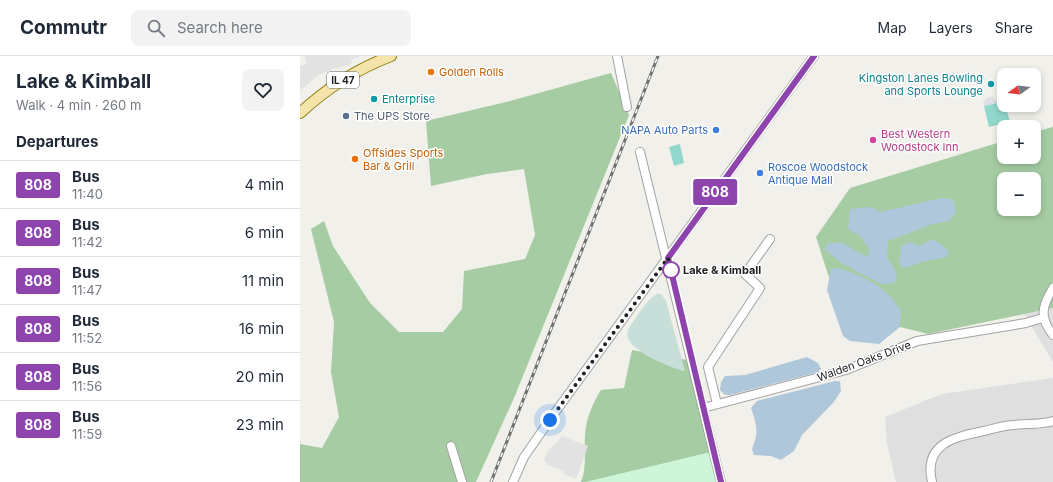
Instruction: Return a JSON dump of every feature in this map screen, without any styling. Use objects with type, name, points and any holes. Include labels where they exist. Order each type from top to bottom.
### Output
[{"type":"main road","name":"IL 47","points":[[300,113],[317,98],[348,76],[368,65],[391,56]]},
{"type":"street","points":[[617,56],[627,106]]},
{"type":"street","points":[[513,482],[524,457],[554,414],[814,56]]},
{"type":"street","points":[[640,152],[668,258],[721,482]]},
{"type":"street","points":[[717,404],[708,367],[760,288],[745,274],[770,239]]},
{"type":"street","points":[[1053,288],[1044,302],[1044,318],[1053,335]]},
{"type":"street","name":"Walden Oaks Drive","points":[[703,408],[846,370],[917,341],[1028,323],[1044,318]]},
{"type":"street","points":[[932,482],[930,465],[932,457],[938,448],[953,438],[1013,425],[1036,425],[1053,421]]},
{"type":"street","points":[[451,446],[462,482]]},
{"type":"shaded area","points":[[305,56],[360,57],[351,59],[352,64],[332,69],[319,75],[300,90],[300,66],[307,64]]},
{"type":"shaded area","points":[[993,96],[994,100],[997,100],[997,103],[984,106],[983,101],[986,100],[986,98]]},
{"type":"shaded area","points":[[997,103],[997,112],[1007,112],[1009,120],[997,120],[997,125],[989,127],[984,106]]},
{"type":"shaded area","points":[[680,144],[684,163],[674,166],[669,147]]},
{"type":"shaded area","points":[[941,198],[953,199],[956,212],[949,221],[933,224],[888,241],[887,257],[897,274],[895,283],[881,284],[843,264],[824,249],[828,243],[842,243],[867,257],[870,250],[861,237],[848,229],[850,209],[871,207],[880,212]]},
{"type":"shaded area","points":[[933,239],[949,251],[947,257],[925,261],[905,268],[899,264],[901,246],[910,242],[919,246]]},
{"type":"shaded area","points":[[831,268],[838,268],[853,273],[870,281],[884,291],[891,297],[901,310],[900,327],[879,344],[850,341],[843,336],[827,290]]},
{"type":"shaded area","points":[[657,294],[661,294],[666,301],[685,371],[671,367],[644,354],[631,343],[628,338],[628,329],[641,310]]},
{"type":"shaded area","points":[[1053,308],[1053,362],[1024,314]]},
{"type":"shaded area","points":[[807,357],[818,363],[821,369],[818,372],[730,395],[725,395],[720,390],[721,382],[725,376],[745,375]]},
{"type":"shaded area","points":[[1053,378],[1053,482],[896,482],[887,443],[885,417],[942,394]]},
{"type":"shaded area","points":[[840,381],[841,391],[833,403],[802,435],[794,451],[781,460],[771,456],[754,455],[752,449],[756,438],[756,428],[755,419],[751,408],[757,401]]},
{"type":"shaded area","points":[[562,436],[588,446],[576,479],[563,474],[564,471],[548,465],[544,460],[547,452]]},
{"type":"green space","points":[[611,73],[629,115],[514,398],[476,482],[300,482],[300,444],[322,448],[339,417],[331,372],[334,322],[311,229],[324,221],[333,246],[370,303],[399,332],[443,332],[462,309],[464,271],[525,259],[535,235],[524,169],[487,174],[431,186],[426,121],[506,102]]},
{"type":"green space","points":[[1053,127],[1053,308],[928,334],[840,312],[816,237],[850,188],[997,143],[997,164],[1041,164],[1041,130]]},
{"type":"green space","points":[[632,350],[687,360],[717,482],[581,482],[585,465],[586,429],[590,412],[601,390],[624,388]]},
{"type":"green space","points":[[711,452],[718,482],[585,482]]},
{"type":"railway","points":[[491,482],[658,56]]},
{"type":"bus line","name":"808","points":[[721,482],[668,258],[814,56]]},
{"type":"place","name":"Golden Rolls","points":[[431,72]]},
{"type":"place","name":"Kingston Lanes Bowling and Sports Lounge","points":[[991,84]]},
{"type":"place","name":"Enterprise","points":[[374,99]]},
{"type":"place","name":"The UPS Store","points":[[346,116]]},
{"type":"place","name":"NAPA Auto Parts","points":[[716,130]]},
{"type":"place","name":"Best Western Woodstock Inn","points":[[873,140]]},
{"type":"place","name":"Offsides Sports Bar & Grill","points":[[355,159]]},
{"type":"place","name":"Roscoe Woodstock Antique Mall","points":[[760,173]]},
{"type":"place","name":"Lake & Kimball","points":[[671,270]]},
{"type":"route","points":[[550,420],[668,258],[671,270]]}]
